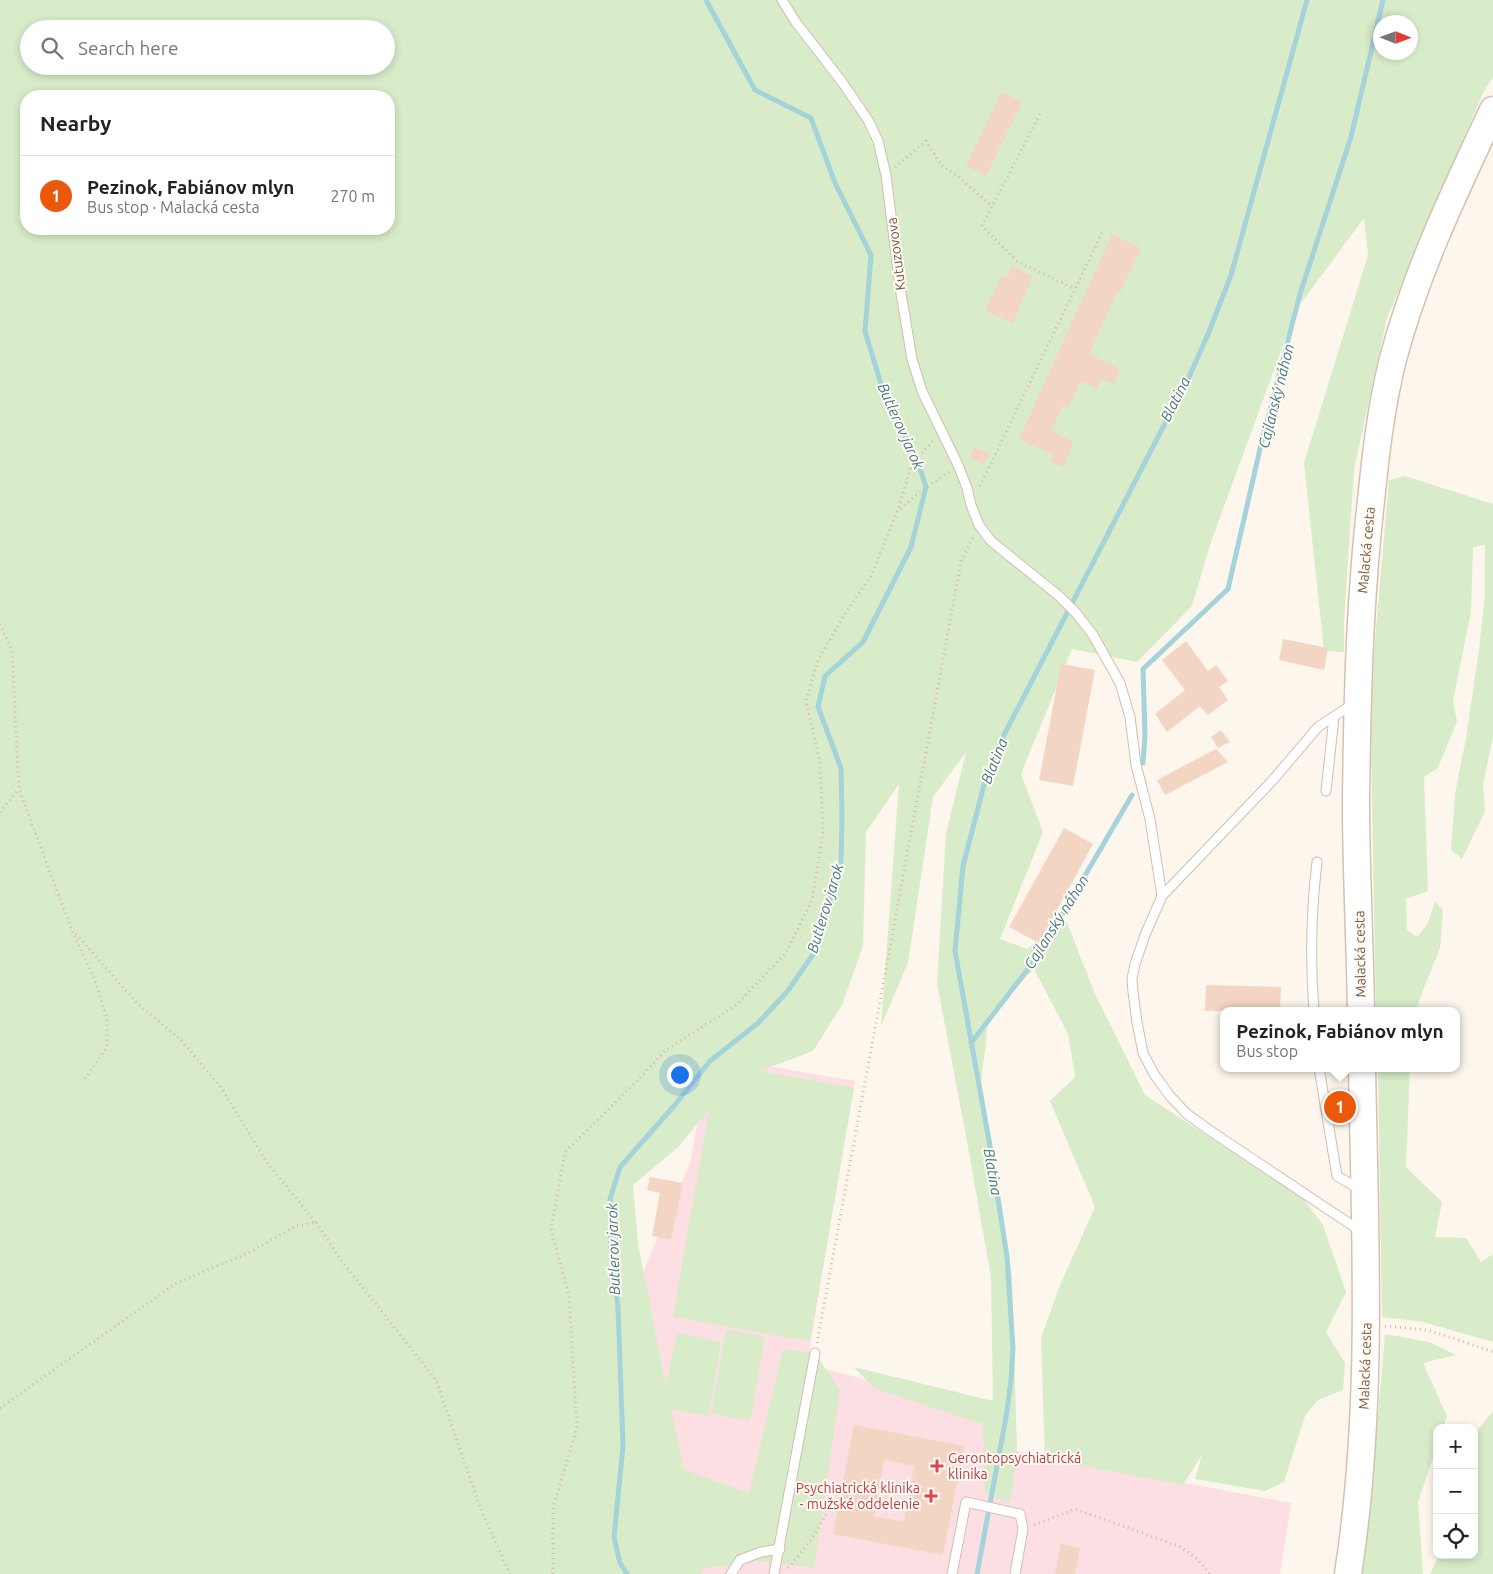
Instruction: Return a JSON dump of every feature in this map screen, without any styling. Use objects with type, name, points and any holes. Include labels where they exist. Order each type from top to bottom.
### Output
[{"type":"main road","name":"Malacká cesta","points":[[1361,1007],[1356,842],[1358,701],[1362,590],[1377,447],[1392,362],[1405,317],[1433,243],[1493,110]]},
{"type":"main road","name":"Malacká cesta","points":[[1348,1574],[1354,1539],[1359,1478],[1367,1324],[1362,1072]]},
{"type":"lane","name":"Kutuzovova","points":[[782,0],[868,120],[878,141],[886,175],[901,296],[912,359],[922,392],[959,467],[971,505],[980,525],[990,541],[1059,596],[1076,612],[1093,635],[1120,682],[1130,717],[1131,739],[1150,819],[1162,896]]},
{"type":"lane","points":[[1358,701],[1318,727],[1272,781],[1162,896],[1135,964],[1132,992],[1143,1053],[1154,1074],[1170,1096],[1187,1114],[1366,1235]]},
{"type":"lane","points":[[1326,791],[1334,717]]},
{"type":"lane","points":[[1314,1007],[1311,977],[1312,910],[1317,862]]},
{"type":"lane","points":[[1320,1072],[1337,1176],[1365,1193]]},
{"type":"lane","points":[[778,1573],[780,1549],[815,1353]]},
{"type":"lane","points":[[952,1574],[966,1502],[1020,1514],[1023,1529],[1015,1574]]},
{"type":"lane","points":[[731,1574],[740,1560],[761,1552],[780,1549]]},
{"type":"path","points":[[1040,114],[982,226],[1018,262],[1075,289]]},
{"type":"path","points":[[886,175],[926,141],[941,164],[992,206]]},
{"type":"path","points":[[971,505],[1102,233]]},
{"type":"path","points":[[553,1574],[553,1508],[577,1428],[569,1296],[552,1229],[565,1152],[666,1050],[735,1006],[786,953],[812,900],[823,831],[820,763],[806,700],[818,660],[843,617],[871,576],[897,512],[913,462],[941,431]]},
{"type":"path","points":[[897,512],[922,490],[959,467]]},
{"type":"path","points":[[815,1353],[961,562],[980,525]]},
{"type":"path","points":[[0,624],[12,651],[19,789],[72,931],[95,980],[106,1018],[107,1047],[85,1079]]},
{"type":"path","points":[[0,812],[19,789]]},
{"type":"path","points":[[72,931],[137,1003],[181,1040],[222,1089],[266,1161],[316,1222],[340,1260],[436,1380],[480,1507],[510,1574]]},
{"type":"path","points":[[0,1408],[175,1284],[252,1251],[296,1226],[316,1222]]},
{"type":"path","points":[[1367,1324],[1426,1330],[1493,1352]]},
{"type":"path","points":[[778,1573],[806,1548],[832,1503]]},
{"type":"path","points":[[1023,1529],[1075,1509],[1181,1547],[1197,1559],[1210,1574]]},
{"type":"shaded area","points":[[710,1056],[855,1081],[807,1364],[1006,1417],[1002,1444],[1017,1451],[1291,1503],[1280,1574],[595,1574],[616,1335],[690,1163]]},
{"type":"green space","points":[[0,0],[1493,0],[1493,77],[1483,93],[1387,318],[1354,470],[1344,621],[1344,652],[1324,651],[1304,463],[1368,255],[1364,218],[1296,310],[1211,542],[1192,606],[1137,662],[1072,649],[1021,774],[1043,832],[1000,939],[1027,949],[1066,920],[1095,994],[1145,1095],[1303,1198],[1323,1225],[1346,1292],[1326,1332],[1345,1363],[1343,1390],[1318,1400],[1305,1416],[1284,1482],[1265,1491],[1195,1479],[1202,1455],[1183,1485],[1045,1459],[1041,1338],[1060,1285],[1095,1207],[1050,1101],[1075,1077],[1068,1034],[1034,969],[989,1014],[981,1083],[1012,1275],[1017,1451],[1010,1503],[985,1494],[983,1424],[874,1388],[854,1367],[993,1401],[991,1277],[937,983],[946,834],[966,752],[933,797],[908,963],[881,1026],[899,784],[866,832],[863,946],[842,1005],[813,1051],[760,1071],[854,1088],[810,1341],[673,1317],[709,1110],[678,1147],[633,1185],[638,1244],[666,1386],[677,1333],[721,1342],[708,1416],[671,1409],[684,1470],[749,1493],[783,1349],[815,1353],[840,1390],[814,1568],[760,1561],[704,1568],[700,1574],[0,1574]]},
{"type":"green space","points":[[1405,476],[1493,504],[1493,737],[1483,785],[1485,811],[1462,859],[1451,850],[1455,794],[1466,738],[1479,649],[1485,595],[1485,545],[1473,547],[1471,612],[1453,701],[1457,721],[1438,768],[1424,777],[1428,891],[1406,899],[1407,930],[1417,937],[1428,923],[1435,901],[1443,910],[1440,948],[1417,1007],[1376,1007],[1370,698],[1389,480]]},
{"type":"green space","points":[[1378,1072],[1410,1072],[1406,1167],[1442,1202],[1435,1237],[1466,1238],[1481,1262],[1493,1254],[1493,1342],[1423,1322],[1382,1317]]},
{"type":"green space","points":[[726,1329],[765,1337],[750,1421],[711,1414]]},
{"type":"green space","points":[[1385,1334],[1429,1342],[1456,1355],[1423,1363],[1447,1416],[1444,1424],[1433,1424],[1433,1458],[1418,1502],[1423,1574],[1361,1574],[1367,1541]]},
{"type":"green space","points":[[1493,1411],[1493,1574],[1430,1574],[1437,1559],[1478,1559],[1478,1429]]},
{"type":"building","points":[[1002,92],[1022,102],[986,176],[966,166]]},
{"type":"building","points":[[1112,234],[1141,248],[1120,293],[1117,292],[1089,354],[1120,369],[1114,384],[1102,379],[1097,389],[1081,381],[1067,408],[1063,406],[1051,431],[1074,442],[1063,467],[1050,461],[1053,455],[1019,439]]},
{"type":"building","points":[[1012,266],[1032,276],[1013,323],[985,311],[996,286],[998,287],[1000,278],[1008,276]]},
{"type":"building","points":[[974,447],[989,453],[984,465],[970,458]]},
{"type":"building","points":[[1283,639],[1328,648],[1324,670],[1279,660]]},
{"type":"building","points":[[1186,641],[1208,671],[1216,665],[1228,681],[1219,687],[1228,700],[1208,715],[1200,706],[1167,732],[1155,714],[1185,690],[1162,660]]},
{"type":"building","points":[[1061,664],[1095,670],[1073,786],[1039,780]]},
{"type":"building","points":[[1221,730],[1230,742],[1218,748],[1211,737]]},
{"type":"building","points":[[1216,749],[1228,762],[1165,795],[1157,780]]},
{"type":"building","points":[[1064,828],[1093,844],[1039,943],[1009,927]]},
{"type":"building","points":[[1206,985],[1281,987],[1280,1007],[1220,1007],[1220,1011],[1205,1011]]},
{"type":"building","points":[[650,1177],[683,1183],[671,1240],[652,1236],[660,1193],[647,1190]]},
{"type":"building","points":[[854,1425],[964,1446],[943,1555],[833,1534]],"holes":[[[884,1460],[914,1466],[904,1522],[874,1516]]]},
{"type":"building","points":[[1061,1544],[1080,1548],[1075,1574],[1055,1574]]},
{"type":"waterway","name":"Butlerov jarok","points":[[627,1574],[620,1563],[614,1537],[623,1446],[618,1307],[611,1248],[610,1199],[620,1167],[674,1106],[710,1061],[758,1023],[787,992],[814,953],[841,862],[841,768],[818,707],[825,676],[863,642],[911,547],[926,487],[918,462],[883,391],[865,331],[871,255],[835,183],[811,118],[755,90],[706,0]]},
{"type":"waterway","name":"Blatina","points":[[977,1574],[1006,1417],[1013,1348],[1007,1257],[990,1146],[955,951],[963,866],[984,785],[1004,735],[1189,377],[1209,332],[1231,275],[1307,0]]},
{"type":"waterway","name":"Cajlanský náhon","points":[[1143,763],[1145,735],[1143,669],[1228,589],[1260,449],[1300,294],[1351,137],[1383,0]]},
{"type":"waterway","name":"Cajlanský náhon","points":[[971,1043],[1038,956],[1132,795]]},
{"type":"place","name":"Pezinok, Fabiánov mlyn","points":[[1340,1107]]},
{"type":"place","name":"Gerontopsychiatrická klinika","points":[[937,1466]]},
{"type":"place","name":"Psychiatrická klinika - mužské oddelenie","points":[[931,1496]]}]
